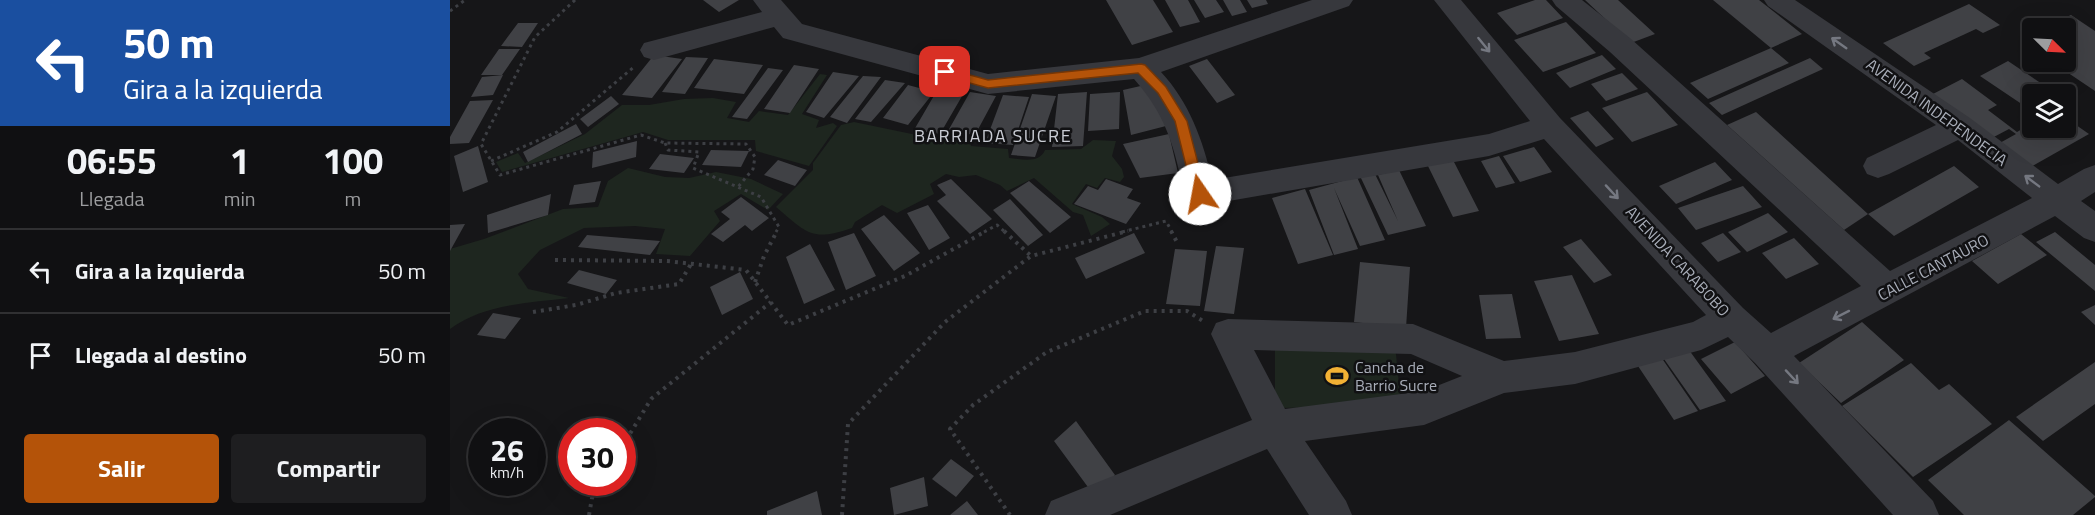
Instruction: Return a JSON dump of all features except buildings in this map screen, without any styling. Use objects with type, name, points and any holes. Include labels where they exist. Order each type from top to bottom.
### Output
[{"type":"street","points":[[654,50],[773,8],[793,31],[988,84],[1141,68],[1340,0]]},
{"type":"street","name":"AVENIDA CARABOBO","points":[[1447,0],[1550,126],[1731,318],[1768,352],[1918,515]]},
{"type":"street","points":[[1565,0],[1620,45],[1888,290]]},
{"type":"street","name":"AVENIDA INDEPENDECIA","points":[[1777,0],[1960,126],[2095,229]]},
{"type":"street","points":[[1141,68],[1162,90],[1181,121],[1200,194],[1489,146],[1550,126]]},
{"type":"street","points":[[1878,166],[1960,126]]},
{"type":"street","name":"CALLE CANTAURO","points":[[1768,352],[2057,200],[2095,177]]},
{"type":"street","points":[[1065,515],[1275,428],[1424,408],[1503,377],[1575,368],[1701,335],[1731,318]]},
{"type":"street","points":[[1332,515],[1275,428],[1228,334],[1370,336],[1413,339],[1503,377]]},
{"type":"path","points":[[450,11],[465,0]]},
{"type":"path","points":[[575,0],[535,37],[481,144],[500,175],[640,135],[665,143],[746,144],[755,157],[753,169],[738,187]]},
{"type":"path","points":[[491,161],[557,132],[654,50]]},
{"type":"path","points":[[665,143],[668,150],[699,152],[693,168],[761,197],[779,227],[764,256],[755,282]]},
{"type":"path","points":[[842,515],[848,424],[945,322],[1031,256],[1166,221],[1178,244]]},
{"type":"path","points":[[555,260],[691,264],[746,270],[788,325],[905,276],[997,225],[1031,256]]},
{"type":"path","points":[[533,312],[576,305],[616,293],[679,284],[691,264]]},
{"type":"path","points":[[636,424],[651,399],[771,302]]},
{"type":"path","points":[[1011,515],[950,429],[973,405],[1047,352],[1144,311],[1187,312],[1228,334]]},
{"type":"path","points":[[589,515],[593,496]]},
{"type":"shaded area","points":[[820,74],[827,75],[802,114],[819,120],[816,128],[833,123],[837,126],[809,166],[756,151],[755,140],[668,140],[643,132],[502,172],[496,162],[518,153],[525,163],[585,134],[622,105],[649,105],[684,99],[713,98],[736,102],[727,118],[749,122],[759,111],[788,115]]},
{"type":"shaded area","points":[[854,122],[936,139],[945,135],[970,140],[971,146],[1008,149],[1009,158],[1025,160],[1039,157],[1045,150],[1081,149],[1093,140],[1116,141],[1112,156],[1122,169],[1124,177],[1120,182],[1105,178],[1097,188],[1086,184],[1072,204],[1102,217],[1110,224],[1091,236],[1083,215],[1073,212],[1034,178],[1007,191],[1000,185],[976,175],[959,177],[946,174],[930,184],[934,194],[897,213],[882,205],[855,222],[852,228],[827,234],[818,234],[803,229],[776,207],[813,170],[813,163],[841,125]]},
{"type":"shaded area","points":[[628,168],[665,177],[689,178],[716,172],[751,179],[783,194],[768,210],[741,194],[714,211],[720,221],[690,256],[656,254],[665,229],[635,226],[584,228],[540,250],[518,274],[528,289],[569,298],[507,306],[477,314],[450,329],[450,249],[484,239],[563,209],[598,207],[608,181]]},
{"type":"shaded area","name":"Cancha de Barrio Sucre","points":[[1395,344],[1401,406],[1275,408],[1275,346]]},
{"type":"place","name":"Cancha de Barrio Sucre","points":[[1337,376]]},
{"type":"district","name":"BARRIADA SUCRE","points":[[993,135]]},
{"type":"route","points":[[945,72],[988,84],[1141,68],[1162,90],[1181,121],[1200,194]]}]
